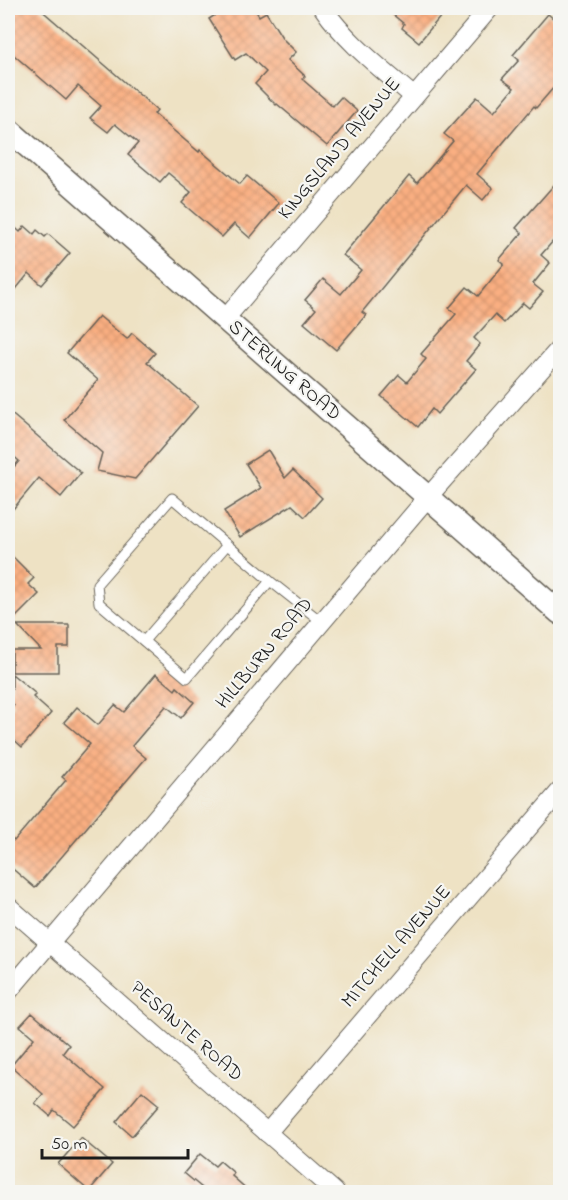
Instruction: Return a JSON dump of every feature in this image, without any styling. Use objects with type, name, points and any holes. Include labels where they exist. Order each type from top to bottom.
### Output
[{"type":"street","points":[[323,8],[354,45],[414,97]]},
{"type":"street","name":"KINGSLAND AVENUE","points":[[225,319],[490,8]]},
{"type":"street","name":"STERLING ROAD","points":[[10,137],[225,319],[561,614]]},
{"type":"street","name":"HILLBURN ROAD","points":[[8,992],[428,497],[561,348]]},
{"type":"street","name":"MITCHELL AVENUE","points":[[267,1133],[561,791]]},
{"type":"street","name":"PESANTE ROAD","points":[[8,906],[335,1192]]},
{"type":"lane","points":[[270,581],[187,678],[99,603],[97,584],[172,498],[322,622]]},
{"type":"lane","points":[[144,641],[227,545]]},
{"type":"building","points":[[8,8],[39,8],[157,110],[154,114],[199,152],[200,150],[240,184],[247,176],[279,203],[250,238],[234,224],[222,237],[182,203],[191,192],[168,173],[160,182],[128,155],[138,143],[115,124],[108,132],[90,118],[101,106],[78,86],[66,100],[8,50]]},
{"type":"building","points":[[226,8],[254,8],[259,16],[266,12],[283,39],[296,52],[288,60],[305,76],[302,79],[333,106],[341,97],[357,111],[327,146],[276,105],[255,84],[266,72],[246,53],[235,60],[209,19]]},
{"type":"building","points":[[385,8],[448,8],[419,42],[402,28],[404,24]]},
{"type":"building","points":[[548,14],[561,25],[561,79],[536,108],[534,106],[477,174],[493,188],[483,200],[466,185],[362,312],[366,315],[336,350],[304,323],[316,309],[305,300],[323,279],[341,294],[361,270],[343,255],[409,176],[417,183],[437,160],[453,141],[444,134],[477,97],[494,112],[514,88],[502,79],[519,60],[513,55]]},
{"type":"building","points":[[561,177],[561,232],[541,255],[550,263],[533,284],[543,292],[529,308],[523,303],[504,323],[495,315],[474,338],[480,344],[466,361],[476,369],[437,414],[432,409],[418,427],[381,396],[399,375],[407,382],[426,359],[421,354],[456,314],[449,308],[467,287],[478,296],[504,264],[499,260],[522,233],[516,228]]},
{"type":"building","points":[[8,221],[20,232],[25,226],[34,234],[37,230],[45,237],[48,234],[70,253],[42,285],[29,273],[8,299]]},
{"type":"building","points":[[99,316],[127,339],[132,333],[155,353],[147,362],[198,406],[135,479],[97,471],[102,453],[64,420],[98,380],[67,353]]},
{"type":"building","points":[[8,411],[81,473],[61,497],[39,478],[8,515],[8,474],[19,461],[8,451]]},
{"type":"building","points":[[268,450],[285,478],[293,470],[322,498],[305,517],[292,505],[240,537],[224,511],[261,488],[246,464]]},
{"type":"building","points":[[8,552],[34,578],[28,584],[39,594],[8,625]]},
{"type":"building","points":[[17,625],[69,625],[69,647],[58,647],[58,672],[12,672],[12,650],[41,650]]},
{"type":"building","points":[[12,674],[36,694],[33,697],[51,713],[22,747],[8,734],[8,713],[14,705],[8,699],[8,693],[12,688]]},
{"type":"building","points":[[156,674],[175,690],[177,687],[194,702],[181,718],[166,706],[132,746],[146,758],[35,888],[8,865],[8,835],[14,841],[66,780],[62,777],[90,744],[64,722],[77,707],[98,725],[115,705],[124,712]]},
{"type":"building","points":[[32,1013],[69,1045],[63,1053],[105,1089],[73,1126],[54,1110],[50,1116],[35,1103],[43,1094],[11,1066],[34,1038],[20,1026]]},
{"type":"building","points":[[142,1091],[159,1105],[132,1136],[116,1122]]},
{"type":"building","points":[[81,1138],[112,1164],[89,1191],[58,1164]]},
{"type":"building","points":[[200,1154],[215,1166],[220,1161],[234,1173],[232,1176],[250,1192],[207,1192],[184,1173]]}]
